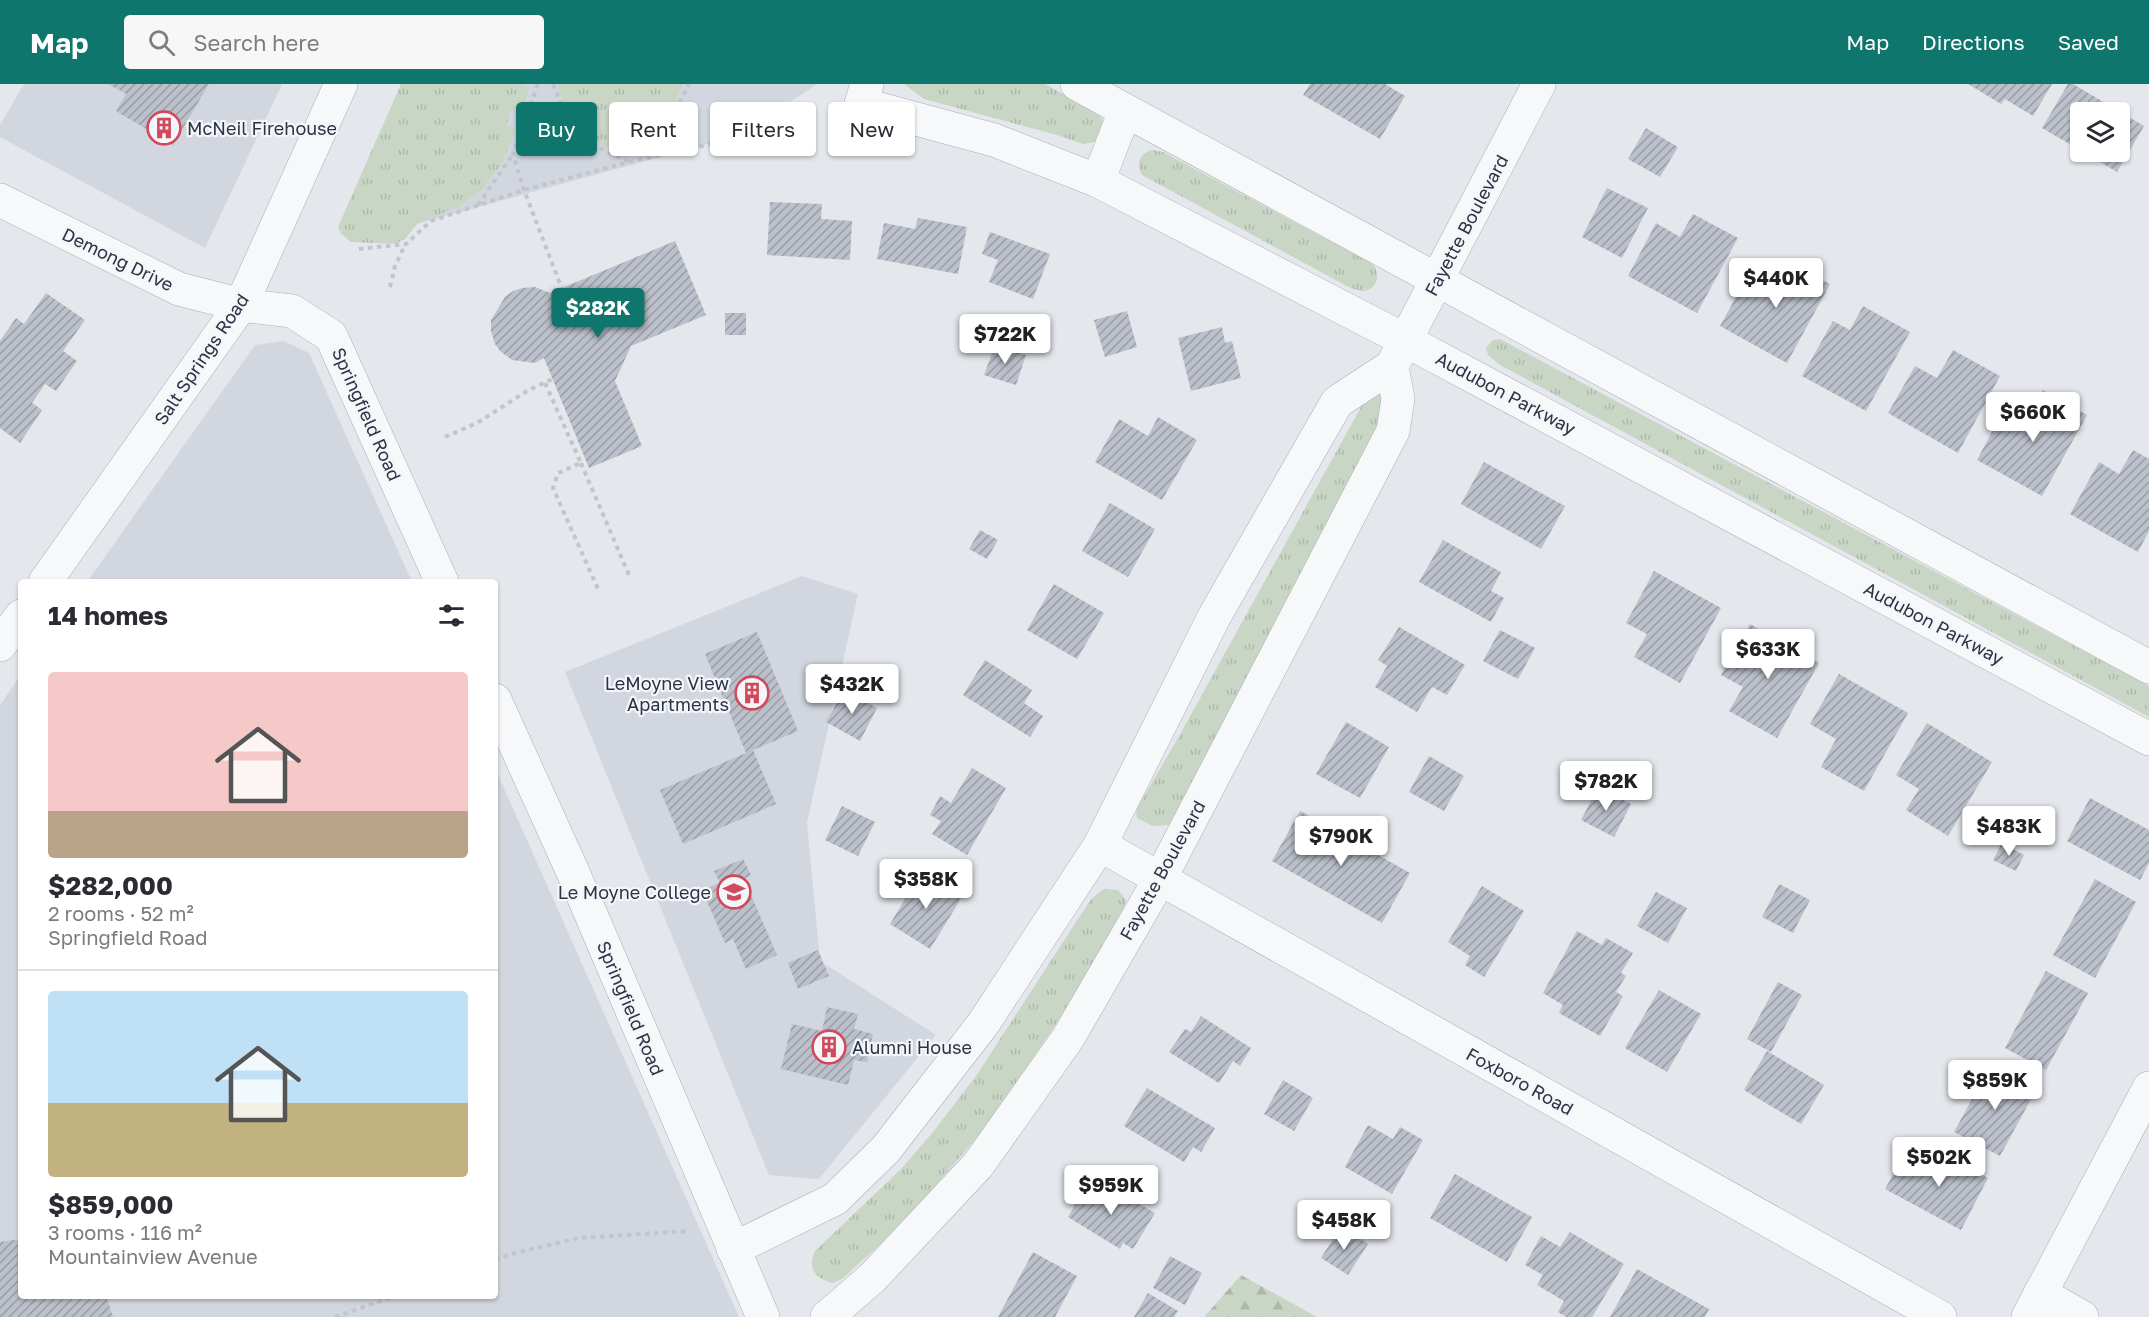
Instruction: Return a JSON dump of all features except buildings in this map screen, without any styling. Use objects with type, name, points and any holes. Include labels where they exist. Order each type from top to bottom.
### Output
[{"type":"street","name":"Salt Springs Road","points":[[47,579],[241,305],[340,84]]},
{"type":"street","name":"Audubon Parkway","points":[[867,84],[861,104],[994,140],[1098,181],[1399,353],[2149,739]]},
{"type":"street","points":[[1077,84],[2149,667]]},
{"type":"street","name":"Fayette Boulevard","points":[[729,1238],[835,1199],[885,1149],[983,1024],[1100,845],[1214,617],[1337,402],[1399,353],[1539,84]]},
{"type":"street","points":[[1098,181],[1125,111]]},
{"type":"street","name":"Demong Drive","points":[[0,200],[178,289],[241,305]]},
{"type":"street","name":"Springfield Road","points":[[241,305],[292,311],[331,336],[441,579]]},
{"type":"street","name":"Fayette Boulevard","points":[[827,1317],[872,1278],[978,1165],[1068,1038],[1160,879],[1393,431],[1398,399],[1399,353]]},
{"type":"street","points":[[0,645],[18,620]]},
{"type":"street","name":"Springfield Road","points":[[498,707],[572,870],[763,1317]]},
{"type":"street","name":"Foxboro Road","points":[[1100,845],[1940,1317]]},
{"type":"street","points":[[2082,1317],[2034,1305],[2149,1088]]},
{"type":"path","points":[[477,206],[513,154],[538,84]]},
{"type":"path","points":[[553,84],[561,105],[575,128],[600,148],[629,162]]},
{"type":"path","points":[[680,102],[690,84]]},
{"type":"path","points":[[513,154],[524,190],[562,289]]},
{"type":"path","points":[[390,287],[395,266],[406,244],[430,221],[524,190],[629,162],[662,156]]},
{"type":"path","points":[[359,249],[406,244]]},
{"type":"path","points":[[445,437],[477,423],[527,390],[552,380]]},
{"type":"path","points":[[545,382],[629,575]]},
{"type":"path","points":[[581,463],[558,473],[553,488],[598,589]]},
{"type":"path","points":[[498,1259],[579,1238],[729,1238]]},
{"type":"path","points":[[335,1317],[386,1299]]},
{"type":"shaded area","points":[[24,84],[282,84],[205,248],[0,137],[0,125]]},
{"type":"shaded area","points":[[411,84],[817,84],[790,102],[710,102],[710,143],[698,147],[698,102],[609,102],[609,156],[664,156],[373,236]]},
{"type":"shaded area","points":[[284,341],[309,353],[411,579],[89,579],[255,345]]},
{"type":"shaded area","name":"Le Moyne College","points":[[802,576],[858,594],[807,822],[820,961],[936,1035],[819,1179],[769,1175],[565,672]]},
{"type":"shaded area","name":"Le Moyne College","points":[[18,679],[18,1299],[498,1299],[498,775],[739,1317],[0,1317],[0,705]]},
{"type":"green space","points":[[401,84],[521,84],[529,88],[525,102],[516,102],[516,110],[511,109],[506,126],[516,129],[503,161],[483,189],[458,207],[417,224],[406,238],[396,244],[351,242],[341,234],[338,227]]},
{"type":"green space","points":[[558,84],[683,84],[675,102],[609,102],[609,148],[597,142],[597,102],[564,102]]},
{"type":"green space","points":[[904,84],[1045,84],[1101,117],[1106,128],[1096,142],[1083,144],[924,99]]},
{"type":"green space","points":[[1152,150],[1163,152],[1373,264],[1377,273],[1374,285],[1363,291],[1350,288],[1142,175],[1139,167],[1140,160],[1144,154]]},
{"type":"green space","points":[[1500,339],[2149,686],[2149,717],[1500,365],[1488,355],[1486,348],[1493,340]]},
{"type":"green space","points":[[1387,384],[1383,416],[1169,825],[1153,826],[1137,818],[1136,810],[1372,387]]},
{"type":"green space","points":[[1104,889],[1118,890],[1126,900],[1124,915],[1056,1024],[987,1126],[926,1196],[879,1245],[842,1279],[832,1283],[821,1278],[812,1267],[815,1251],[901,1169],[933,1132],[976,1076],[1091,899]]},
{"type":"green space","points":[[1241,1275],[1317,1317],[1204,1317]]},
{"type":"place","name":"McNeil Firehouse","points":[[164,128]]},
{"type":"place","name":"LeMoyne View Apartments","points":[[752,693]]},
{"type":"place","name":"Le Moyne College","points":[[734,892]]},
{"type":"place","name":"Alumni House","points":[[829,1047]]}]
